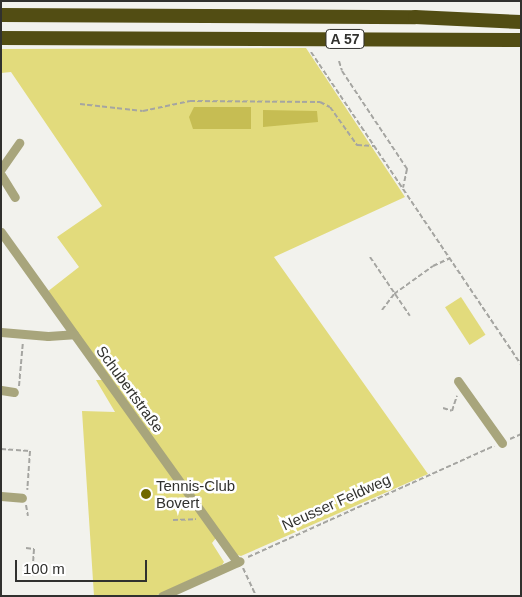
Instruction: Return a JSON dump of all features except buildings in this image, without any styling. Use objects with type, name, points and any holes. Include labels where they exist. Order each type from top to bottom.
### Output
[{"type":"highway","points":[[1,10],[19,15]]},
{"type":"highway","name":"A 57","points":[[1,15],[415,17],[521,22]]},
{"type":"highway","name":"A 57","points":[[1,38],[521,40]]},
{"type":"street","points":[[1,169],[19,143]]},
{"type":"street","points":[[1,175],[15,197]]},
{"type":"street","name":"Schubertstraße","points":[[1,232],[205,517],[239,561]]},
{"type":"street","points":[[1,332],[74,334]]},
{"type":"street","points":[[460,385],[502,443]]},
{"type":"street","points":[[1,390],[14,392]]},
{"type":"street","points":[[1,496],[22,498]]},
{"type":"street","points":[[162,596],[239,561]]},
{"type":"path","points":[[311,52],[521,364]]},
{"type":"path","points":[[339,61],[342,71],[407,168],[403,188]]},
{"type":"path","points":[[80,104],[143,111],[190,101],[320,102],[330,107],[357,145],[374,146]]},
{"type":"path","points":[[370,257],[410,316]]},
{"type":"path","points":[[382,310],[394,294],[433,266],[450,258]]},
{"type":"path","points":[[14,392],[19,389],[23,334]]},
{"type":"path","points":[[443,408],[452,412],[460,385]]},
{"type":"path","name":"Neusser Feldweg","points":[[239,561],[521,434]]},
{"type":"path","points":[[1,449],[30,451],[25,511],[28,516]]},
{"type":"path","points":[[173,520],[205,517]]},
{"type":"path","points":[[26,548],[34,549],[32,578]]},
{"type":"path","points":[[239,561],[256,596]]},
{"type":"shaded area","points":[[306,48],[405,197],[274,257],[428,474],[241,556],[234,554],[47,292],[79,267],[57,237],[102,206],[11,72],[1,73],[1,49]]},
{"type":"shaded area","points":[[194,107],[251,107],[251,129],[193,129],[189,117]]},
{"type":"shaded area","points":[[263,110],[317,111],[318,122],[263,127]]},
{"type":"shaded area","points":[[461,297],[486,335],[470,345],[445,307]]},
{"type":"shaded area","name":"Tennis-Club Bovert","points":[[96,380],[105,380],[216,538],[212,543],[224,562],[222,565],[155,596],[94,596],[82,411],[115,412]]},
{"type":"place","name":"Tennis-Club Bovert","points":[[146,494]]}]
